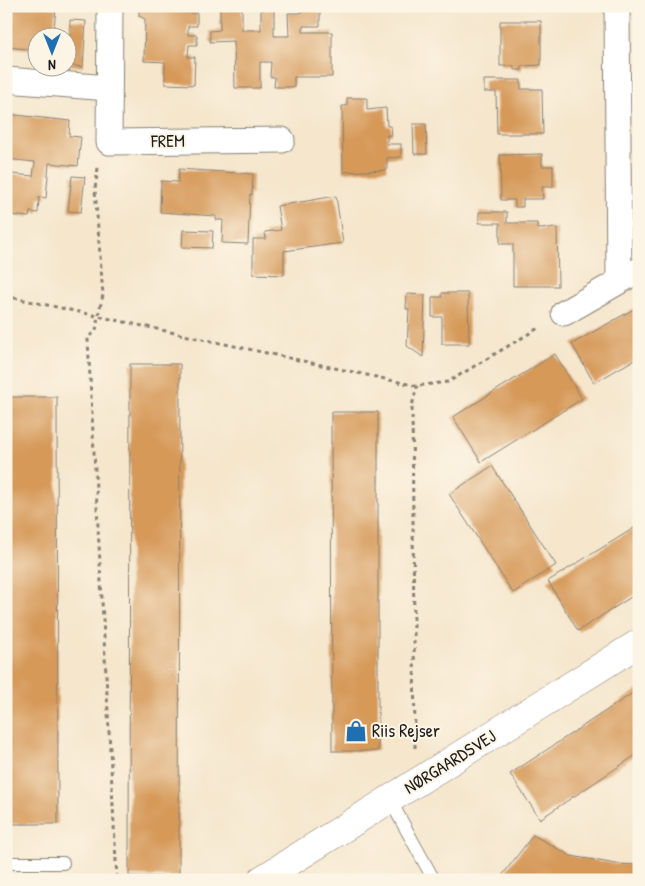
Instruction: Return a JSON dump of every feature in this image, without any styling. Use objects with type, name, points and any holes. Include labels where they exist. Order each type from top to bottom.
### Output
[{"type":"street","points":[[108,142],[110,6]]},
{"type":"street","points":[[564,313],[629,275],[617,6]]},
{"type":"street","points":[[6,80],[109,88]]},
{"type":"street","name":"FREM","points":[[108,142],[282,140]]},
{"type":"street","name":"NØRGAARDSVEJ","points":[[261,880],[639,643]]},
{"type":"lane","points":[[390,800],[434,880]]},
{"type":"lane","points":[[6,863],[63,863]]},
{"type":"path","points":[[108,142],[100,160],[95,189],[103,295],[96,330],[88,337],[88,340],[117,880]]},
{"type":"path","points":[[6,296],[417,386],[448,382],[564,313]]},
{"type":"path","points":[[415,784],[412,406],[417,386]]},
{"type":"building","points":[[6,6],[56,8],[54,28],[28,28],[28,49],[6,47]]},
{"type":"building","points":[[188,6],[188,13],[197,13],[197,26],[188,26],[188,35],[197,35],[197,45],[189,45],[188,57],[195,57],[194,85],[165,84],[165,62],[144,61],[145,19],[139,16],[139,7]]},
{"type":"building","points":[[220,6],[242,6],[242,30],[261,30],[261,6],[274,6],[274,36],[289,36],[288,13],[301,13],[302,6],[320,6],[320,26],[303,26],[303,32],[332,32],[332,77],[294,77],[294,87],[274,87],[275,77],[270,77],[271,62],[260,62],[260,88],[235,88],[234,41],[210,42],[210,31],[220,30]]},
{"type":"building","points":[[70,20],[86,21],[83,67],[78,66],[78,28],[70,28]]},
{"type":"building","points":[[500,21],[541,21],[541,65],[522,66],[522,70],[514,70],[514,66],[500,66]]},
{"type":"building","points":[[484,80],[521,80],[521,89],[542,89],[543,134],[497,134],[496,92],[484,92]]},
{"type":"building","points":[[347,98],[367,98],[367,110],[386,108],[387,126],[391,126],[392,135],[387,135],[387,144],[401,144],[401,157],[387,158],[387,170],[343,172],[342,106],[347,106]]},
{"type":"building","points":[[7,114],[70,121],[69,136],[81,137],[78,166],[49,163],[46,198],[39,197],[38,213],[30,212],[29,217],[8,215],[12,174],[33,176],[35,162],[6,159]]},
{"type":"building","points":[[413,124],[426,124],[427,154],[414,154]]},
{"type":"building","points":[[542,154],[542,166],[553,166],[553,187],[542,187],[543,199],[523,199],[523,207],[515,207],[515,200],[501,200],[500,155]]},
{"type":"building","points":[[179,169],[253,174],[252,195],[250,194],[248,244],[222,243],[223,220],[216,220],[216,216],[160,212],[161,181],[178,182]]},
{"type":"building","points":[[72,176],[85,177],[81,212],[68,211]]},
{"type":"building","points":[[336,196],[343,243],[284,251],[284,275],[253,274],[253,239],[266,239],[265,232],[281,230],[277,206]]},
{"type":"building","points":[[479,212],[507,212],[507,223],[537,223],[537,229],[557,228],[558,286],[513,286],[513,244],[500,244],[500,223],[479,223]]},
{"type":"building","points":[[183,230],[213,231],[212,248],[182,247]]},
{"type":"building","points":[[442,293],[468,293],[469,344],[442,344],[442,317],[432,317],[432,297],[442,297]]},
{"type":"building","points":[[407,294],[425,295],[423,357],[407,346],[409,309],[406,309]]},
{"type":"building","points":[[639,306],[639,357],[594,383],[572,344]]},
{"type":"building","points":[[555,354],[582,399],[481,462],[453,417]]},
{"type":"building","points":[[130,364],[180,364],[179,877],[129,876]]},
{"type":"building","points":[[6,397],[57,397],[58,824],[6,824]]},
{"type":"building","points":[[331,412],[378,412],[378,751],[332,751]]},
{"type":"building","points":[[492,466],[556,565],[513,593],[449,494]]},
{"type":"building","points":[[639,525],[639,592],[578,631],[548,581]]},
{"type":"building","points":[[639,689],[639,753],[540,819],[510,774]]},
{"type":"building","points":[[533,835],[571,856],[616,864],[639,865],[639,880],[506,880],[501,877]]},
{"type":"place","name":"Riis Rejser","points":[[356,731]]}]
